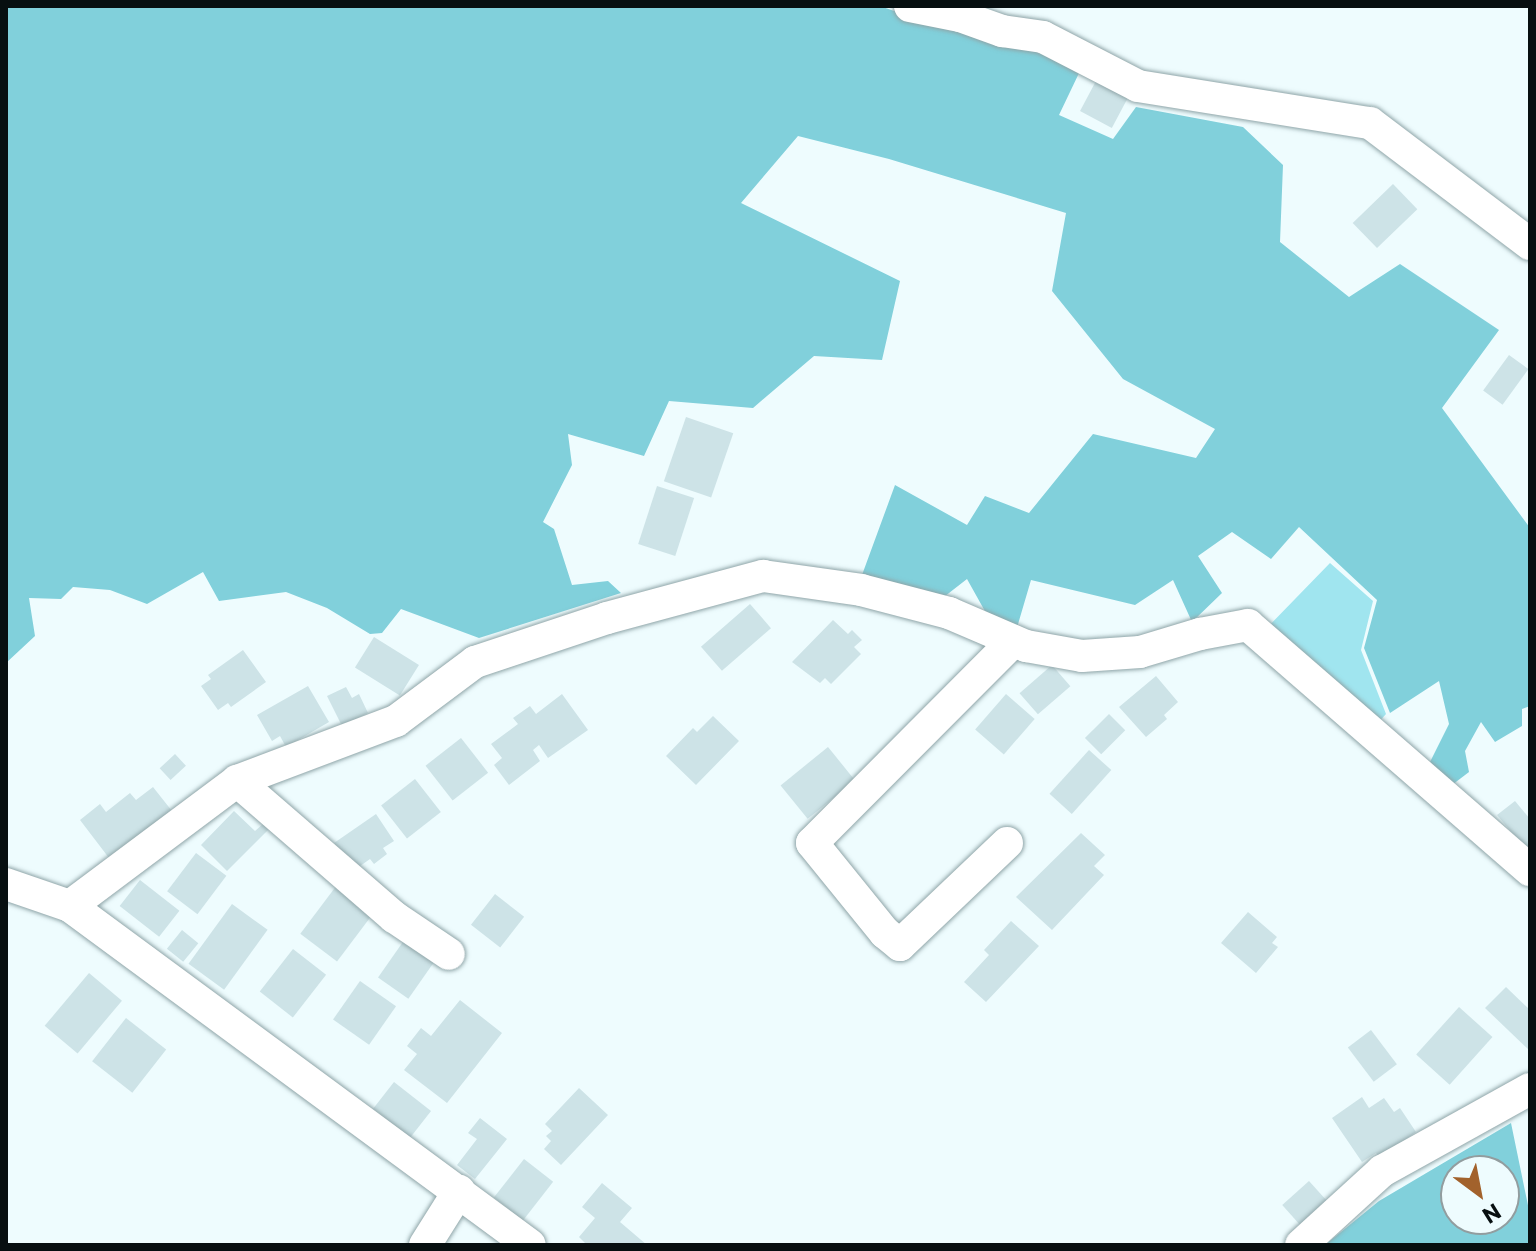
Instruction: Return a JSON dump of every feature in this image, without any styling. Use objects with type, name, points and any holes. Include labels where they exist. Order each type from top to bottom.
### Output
[{"type":"street","points":[[910,6],[960,16],[1002,31],[1043,37],[1138,86],[1370,123],[1530,244]]},
{"type":"street","points":[[70,906],[237,781],[396,721],[475,662],[607,618],[763,576],[861,590],[949,613],[1013,641],[1082,656],[1140,652],[1200,634],[1248,625],[1530,870]]},
{"type":"street","points":[[1007,843],[900,945],[885,933],[812,843],[1013,641]]},
{"type":"street","points":[[237,781],[394,917],[449,954]]},
{"type":"street","points":[[6,884],[70,906],[530,1245]]},
{"type":"street","points":[[1301,1245],[1382,1171],[1530,1089]]},
{"type":"street","points":[[425,1245],[459,1191]]},
{"type":"shaded area","points":[[6,6],[880,6],[948,30],[1036,45],[1080,71],[1059,115],[1113,139],[1136,107],[1243,127],[1283,165],[1280,242],[1349,297],[1400,264],[1499,330],[1442,408],[1530,528],[1530,706],[1522,709],[1522,726],[1495,742],[1481,722],[1465,751],[1469,772],[1448,788],[1425,772],[1449,724],[1439,681],[1390,713],[1364,648],[1377,600],[1299,527],[1271,559],[1232,532],[1198,556],[1222,593],[1192,622],[1173,580],[1135,605],[1031,580],[1016,631],[991,622],[967,579],[940,600],[862,575],[895,485],[967,525],[985,496],[1029,513],[1093,434],[1196,458],[1215,429],[1123,379],[1052,291],[1066,213],[889,159],[798,136],[741,203],[900,281],[882,360],[814,356],[753,408],[669,401],[644,456],[568,434],[572,465],[543,522],[554,529],[572,585],[608,581],[621,593],[479,638],[401,609],[382,633],[370,634],[327,608],[286,592],[219,601],[203,572],[147,604],[110,590],[73,587],[61,599],[29,598],[35,636],[6,663]]},
{"type":"shaded area","points":[[1330,563],[1373,601],[1361,650],[1386,714],[1378,723],[1265,630]]},
{"type":"shaded area","points":[[1511,1123],[1518,1155],[1457,1155]]},
{"type":"shaded area","points":[[1440,1165],[1440,1235],[1520,1235],[1520,1167],[1530,1215],[1530,1245],[1325,1245],[1379,1201]]},
{"type":"building","points":[[1096,81],[1128,98],[1112,128],[1080,111]]},
{"type":"building","points":[[1393,184],[1417,209],[1377,248],[1353,223]]},
{"type":"building","points":[[1509,355],[1528,369],[1503,405],[1483,391]]},
{"type":"building","points":[[686,417],[733,433],[711,498],[664,481]]},
{"type":"building","points":[[657,486],[694,498],[675,556],[638,544]]},
{"type":"building","points":[[750,604],[771,628],[722,671],[701,647]]},
{"type":"building","points":[[833,620],[848,634],[852,630],[862,640],[854,647],[861,654],[831,684],[825,678],[820,683],[792,662]]},
{"type":"building","points":[[374,637],[419,665],[400,696],[355,668]]},
{"type":"building","points":[[243,650],[266,682],[231,707],[228,703],[218,710],[201,686],[211,679],[208,675]]},
{"type":"building","points":[[1052,665],[1070,686],[1038,714],[1020,693]]},
{"type":"building","points":[[1156,676],[1178,702],[1164,715],[1167,719],[1146,737],[1119,707]]},
{"type":"building","points":[[308,686],[329,722],[286,747],[280,736],[272,741],[257,715]]},
{"type":"building","points":[[346,687],[352,698],[359,694],[368,713],[342,726],[327,696]]},
{"type":"building","points":[[562,694],[588,730],[548,758],[539,745],[533,750],[540,761],[509,785],[494,765],[502,758],[491,744],[518,724],[513,718],[530,706],[536,714]]},
{"type":"building","points":[[1006,694],[1035,719],[1004,754],[975,729]]},
{"type":"building","points":[[1109,714],[1125,730],[1101,754],[1085,738]]},
{"type":"building","points":[[713,716],[739,741],[696,785],[666,756],[693,728],[697,732]]},
{"type":"building","points":[[461,738],[488,773],[453,800],[426,766]]},
{"type":"building","points":[[828,747],[855,780],[808,819],[781,785]]},
{"type":"building","points":[[1089,750],[1111,770],[1072,814],[1050,794]]},
{"type":"building","points":[[175,754],[186,766],[171,780],[160,768]]},
{"type":"building","points":[[415,779],[441,812],[407,839],[381,805]]},
{"type":"building","points":[[153,787],[172,811],[109,858],[80,820],[100,804],[106,812],[130,793],[136,800]]},
{"type":"building","points":[[1515,801],[1530,819],[1530,854],[1497,815]]},
{"type":"building","points":[[234,811],[255,831],[263,824],[269,829],[227,871],[201,845]]},
{"type":"building","points":[[376,814],[394,841],[383,848],[387,854],[374,864],[370,859],[353,871],[334,843]]},
{"type":"building","points":[[1081,833],[1105,855],[1094,866],[1104,875],[1052,930],[1016,897]]},
{"type":"building","points":[[196,853],[226,876],[197,914],[167,891]]},
{"type":"building","points":[[140,880],[179,911],[159,937],[120,906]]},
{"type":"building","points":[[337,885],[374,913],[337,961],[300,934]]},
{"type":"building","points":[[495,894],[524,917],[500,948],[471,925]]},
{"type":"building","points":[[232,904],[268,930],[224,990],[189,964]]},
{"type":"building","points":[[1248,912],[1277,937],[1272,943],[1278,947],[1256,973],[1221,943]]},
{"type":"building","points":[[1011,921],[1039,946],[986,1002],[964,982],[989,955],[984,950]]},
{"type":"building","points":[[182,930],[198,943],[183,962],[167,949]]},
{"type":"building","points":[[405,939],[435,960],[408,999],[378,978]]},
{"type":"building","points":[[293,949],[326,975],[293,1017],[260,992]]},
{"type":"building","points":[[89,973],[122,1001],[78,1053],[45,1026]]},
{"type":"building","points":[[360,981],[396,1006],[369,1045],[333,1020]]},
{"type":"building","points":[[1506,987],[1530,1010],[1530,1051],[1485,1008]]},
{"type":"building","points":[[460,1000],[502,1033],[447,1103],[404,1070],[417,1054],[407,1046],[421,1028],[431,1036]]},
{"type":"building","points":[[1459,1007],[1492,1037],[1450,1085],[1416,1055]]},
{"type":"building","points":[[126,1018],[166,1049],[132,1093],[92,1061]]},
{"type":"building","points":[[1371,1030],[1397,1064],[1374,1082],[1348,1047]]},
{"type":"building","points":[[394,1082],[431,1111],[410,1138],[373,1109]]},
{"type":"building","points":[[579,1088],[608,1115],[561,1165],[544,1149],[551,1141],[546,1136],[552,1131],[545,1124]]},
{"type":"building","points":[[1362,1097],[1369,1108],[1384,1098],[1394,1112],[1400,1108],[1416,1132],[1379,1158],[1376,1153],[1362,1162],[1332,1118]]},
{"type":"building","points":[[480,1118],[507,1139],[475,1179],[457,1165],[477,1139],[468,1133]]},
{"type":"building","points":[[524,1159],[553,1182],[523,1220],[494,1198]]},
{"type":"building","points":[[1309,1181],[1329,1203],[1302,1227],[1282,1205]]},
{"type":"building","points":[[602,1183],[632,1208],[620,1222],[647,1245],[587,1245],[579,1237],[595,1218],[582,1207]]}]
